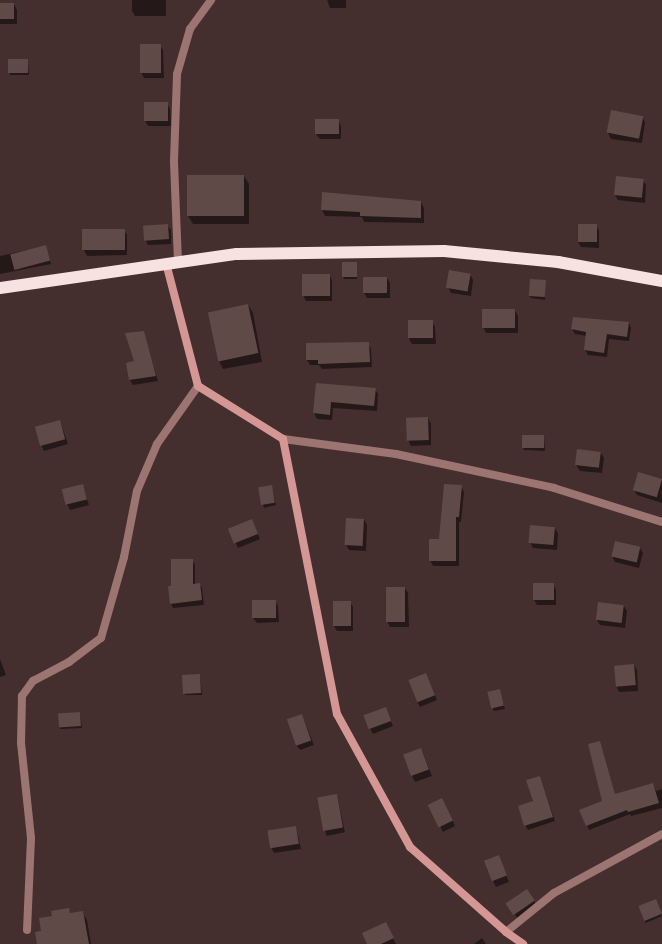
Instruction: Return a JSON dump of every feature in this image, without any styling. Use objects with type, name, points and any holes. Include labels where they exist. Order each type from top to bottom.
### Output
[{"type":"highway","points":[[0,288],[237,254],[444,251],[558,262],[662,281]]},
{"type":"street","points":[[178,262],[174,161],[177,74],[190,29],[211,0]]},
{"type":"street","points":[[166,263],[198,386],[283,439],[396,454],[554,488],[662,522]]},
{"type":"street","points":[[27,930],[31,838],[21,743],[22,696],[33,681],[69,662],[102,638],[124,557],[137,491],[157,444],[198,386]]},
{"type":"street","points":[[283,439],[337,714],[410,846],[506,932],[523,944]]},
{"type":"street","points":[[506,932],[554,893],[662,834]]},
{"type":"building","points":[[0,3],[14,3],[14,19],[0,19]]},
{"type":"building","points":[[140,44],[161,44],[161,73],[140,73]]},
{"type":"building","points":[[8,59],[28,59],[28,73],[8,73]]},
{"type":"building","points":[[144,102],[168,102],[168,121],[144,121]]},
{"type":"building","points":[[611,110],[643,116],[639,139],[607,133]]},
{"type":"building","points":[[315,119],[339,119],[339,134],[315,134]]},
{"type":"building","points":[[187,175],[244,175],[244,216],[187,216]]},
{"type":"building","points":[[616,176],[644,179],[642,198],[614,195]]},
{"type":"building","points":[[322,192],[421,201],[421,218],[360,216],[360,212],[321,210]]},
{"type":"building","points":[[168,224],[169,239],[144,241],[143,226]]},
{"type":"building","points":[[578,224],[597,224],[597,242],[578,242]]},
{"type":"building","points":[[82,229],[125,229],[125,250],[82,250]]},
{"type":"building","points":[[46,245],[50,260],[14,270],[10,255]]},
{"type":"building","points":[[342,262],[357,262],[357,277],[342,277]]},
{"type":"building","points":[[449,270],[471,274],[468,292],[446,288]]},
{"type":"building","points":[[302,274],[330,274],[330,296],[302,296]]},
{"type":"building","points":[[363,277],[387,277],[387,293],[363,293]]},
{"type":"building","points":[[530,279],[546,280],[545,297],[529,296]]},
{"type":"building","points":[[248,304],[258,353],[218,361],[208,313]]},
{"type":"building","points":[[482,309],[515,309],[515,328],[482,328]]},
{"type":"building","points":[[573,317],[629,322],[627,337],[607,334],[604,353],[584,350],[586,332],[571,329]]},
{"type":"building","points":[[408,320],[433,320],[433,338],[408,338]]},
{"type":"building","points":[[144,331],[156,376],[129,380],[126,363],[134,361],[125,333]]},
{"type":"building","points":[[369,342],[370,362],[318,364],[318,360],[306,360],[306,343]]},
{"type":"building","points":[[316,383],[376,388],[374,406],[331,402],[330,415],[313,413]]},
{"type":"building","points":[[428,417],[429,440],[407,441],[406,418]]},
{"type":"building","points":[[60,420],[65,439],[40,446],[35,427]]},
{"type":"building","points":[[522,435],[544,435],[544,448],[522,448]]},
{"type":"building","points":[[577,449],[601,452],[599,468],[575,465]]},
{"type":"building","points":[[638,472],[662,479],[657,497],[633,490]]},
{"type":"building","points":[[83,484],[87,500],[66,505],[62,489]]},
{"type":"building","points":[[444,484],[462,485],[459,517],[456,517],[456,561],[429,561],[429,539],[439,539]]},
{"type":"building","points":[[272,485],[275,503],[261,505],[258,487]]},
{"type":"building","points":[[346,518],[364,519],[363,546],[345,545]]},
{"type":"building","points":[[252,519],[258,534],[234,544],[228,529]]},
{"type":"building","points":[[530,525],[555,527],[553,545],[528,543]]},
{"type":"building","points":[[615,541],[640,547],[637,562],[611,557]]},
{"type":"building","points":[[171,559],[193,559],[193,584],[200,583],[202,600],[170,604],[168,586],[171,586]]},
{"type":"building","points":[[533,583],[554,583],[554,600],[533,600]]},
{"type":"building","points":[[386,587],[405,587],[405,622],[386,622]]},
{"type":"building","points":[[252,600],[276,600],[276,618],[252,618]]},
{"type":"building","points":[[333,601],[351,601],[351,626],[333,626]]},
{"type":"building","points":[[598,602],[624,605],[622,623],[596,620]]},
{"type":"building","points":[[634,664],[636,685],[616,687],[614,666]]},
{"type":"building","points":[[426,673],[435,695],[417,702],[408,680]]},
{"type":"building","points":[[200,674],[201,693],[183,694],[182,675]]},
{"type":"building","points":[[500,689],[504,706],[491,708],[487,692]]},
{"type":"building","points":[[386,707],[391,721],[369,729],[363,715]]},
{"type":"building","points":[[80,712],[81,726],[59,728],[58,714]]},
{"type":"building","points":[[302,714],[311,740],[296,746],[287,719]]},
{"type":"building","points":[[600,741],[615,794],[653,783],[659,803],[628,812],[627,810],[586,826],[579,810],[602,801],[588,744]]},
{"type":"building","points":[[421,748],[429,770],[411,776],[403,754]]},
{"type":"building","points":[[540,776],[553,817],[524,826],[518,806],[533,801],[526,780]]},
{"type":"building","points":[[337,794],[343,827],[323,831],[317,797]]},
{"type":"building","points":[[442,798],[453,820],[439,827],[428,805]]},
{"type":"building","points":[[296,826],[299,844],[270,848],[267,831]]},
{"type":"building","points":[[499,855],[507,876],[492,881],[484,861]]},
{"type":"building","points":[[527,889],[535,901],[513,915],[505,904]]},
{"type":"building","points":[[656,899],[662,914],[644,921],[638,906]]},
{"type":"building","points":[[69,908],[70,913],[83,911],[89,944],[37,944],[35,932],[41,931],[39,918],[52,916],[51,911]]},
{"type":"building","points":[[386,922],[394,938],[381,944],[367,944],[362,933]]}]
